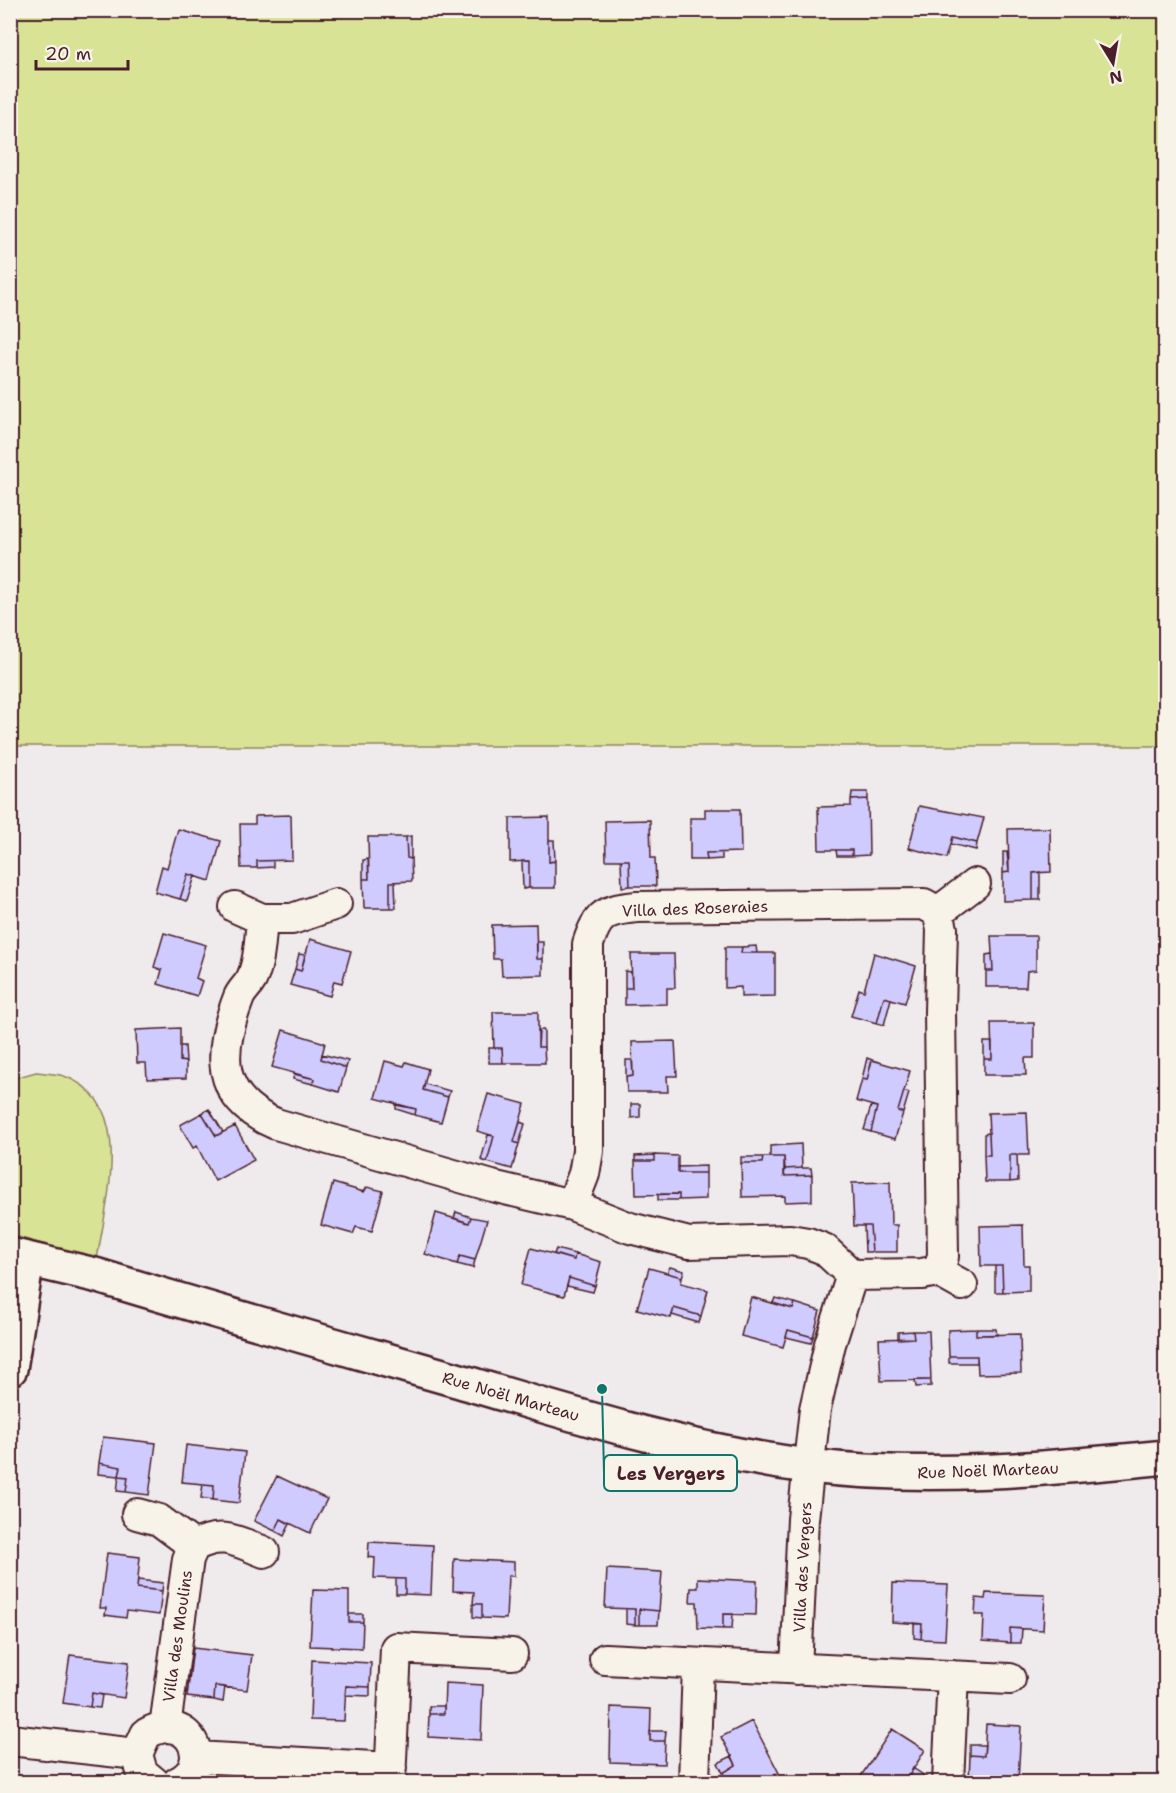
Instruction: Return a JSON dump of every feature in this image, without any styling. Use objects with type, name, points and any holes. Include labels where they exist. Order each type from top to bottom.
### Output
[{"type":"street","points":[[262,919],[258,960],[252,979],[240,994],[224,1049],[225,1065],[232,1086],[242,1102],[256,1115],[276,1124],[492,1186],[572,1205],[630,1228],[689,1243],[790,1240],[824,1249],[852,1275],[922,1274],[950,1278],[943,1257],[940,1011],[942,929],[938,912],[975,884]]},
{"type":"street","points":[[235,907],[262,919],[292,919],[336,904]]},
{"type":"street","name":"Villa des Roseraies","points":[[572,1205],[584,1174],[588,1151],[588,944],[593,927],[602,915],[618,909],[637,908],[924,904],[938,912]]},
{"type":"street","points":[[10,1369],[19,1257]]},
{"type":"street","name":"Rue Noël Marteau","points":[[19,1257],[95,1275],[606,1424],[749,1456],[809,1466],[909,1473],[1001,1472],[1166,1457]]},
{"type":"street","points":[[809,1466],[815,1409],[830,1344],[852,1275]]},
{"type":"street","name":"Villa des Vergers","points":[[796,1669],[803,1519],[809,1466]]},
{"type":"street","points":[[137,1514],[159,1520],[194,1545],[208,1538],[224,1536],[264,1552]]},
{"type":"street","name":"Villa des Moulins","points":[[165,1726],[188,1558],[194,1545]]},
{"type":"street","points":[[178,1782],[191,1773],[196,1757],[390,1775],[396,1648],[512,1654]]},
{"type":"street","points":[[605,1659],[1010,1679]]},
{"type":"street","points":[[693,1782],[698,1665]]},
{"type":"street","points":[[948,1782],[953,1676]]},
{"type":"street","name":"Villa des Moulins","points":[[137,1754],[146,1734],[165,1726],[183,1731],[190,1737],[196,1757]]},
{"type":"street","points":[[10,1740],[137,1754],[141,1772],[154,1782]]},
{"type":"green space","points":[[10,11],[1165,11],[1165,746],[11,746]]},
{"type":"green space","points":[[36,1072],[64,1076],[87,1089],[102,1108],[109,1131],[111,1157],[110,1184],[97,1260],[11,1235],[11,1079]]},
{"type":"building","points":[[852,792],[868,792],[868,799],[851,800]]},
{"type":"building","points":[[868,799],[869,855],[852,856],[852,850],[819,850],[818,807],[851,806],[851,800]]},
{"type":"building","points":[[919,806],[984,818],[977,843],[953,837],[947,858],[909,848]]},
{"type":"building","points":[[705,809],[740,809],[741,852],[706,853],[707,860],[690,860],[690,818],[705,818]]},
{"type":"building","points":[[291,815],[292,860],[257,861],[257,868],[241,868],[240,824],[255,824],[255,816]]},
{"type":"building","points":[[549,817],[549,862],[555,861],[555,888],[529,888],[529,861],[510,862],[510,818]]},
{"type":"building","points":[[650,820],[651,858],[655,858],[656,886],[630,886],[629,860],[606,860],[605,821]]},
{"type":"building","points":[[1050,828],[1051,872],[1033,873],[1033,900],[1003,901],[1003,873],[1009,872],[1008,829]]},
{"type":"building","points":[[178,829],[221,841],[210,881],[188,874],[180,899],[155,892],[162,866],[167,868]]},
{"type":"building","points":[[411,836],[411,859],[407,858],[406,837]]},
{"type":"building","points":[[368,837],[406,837],[407,858],[411,859],[412,881],[390,882],[390,908],[364,908],[363,879],[369,879]]},
{"type":"building","points":[[953,837],[977,843],[976,850],[951,844]]},
{"type":"building","points":[[549,840],[554,840],[555,861],[549,862]]},
{"type":"building","points":[[836,850],[852,850],[852,856],[837,856]]},
{"type":"building","points":[[1003,852],[1007,852],[1009,872],[1003,873]]},
{"type":"building","points":[[706,853],[722,853],[722,859],[707,860]]},
{"type":"building","points":[[368,859],[369,879],[363,879],[363,860]]},
{"type":"building","points":[[621,860],[629,860],[630,886],[622,887]]},
{"type":"building","points":[[257,861],[273,861],[273,867],[257,868]]},
{"type":"building","points":[[522,861],[529,861],[529,888],[523,889]]},
{"type":"building","points":[[1040,872],[1040,900],[1033,900],[1033,873]]},
{"type":"building","points":[[188,874],[195,876],[187,901],[180,899]]},
{"type":"building","points":[[390,882],[395,882],[396,908],[390,908]]},
{"type":"building","points":[[536,924],[537,959],[543,959],[543,975],[502,976],[501,959],[493,959],[492,925]]},
{"type":"building","points":[[164,933],[206,945],[196,978],[202,981],[197,996],[158,984],[162,970],[154,967]]},
{"type":"building","points":[[991,936],[1036,936],[1036,970],[1027,971],[1026,987],[986,987],[986,971],[993,971]]},
{"type":"building","points":[[310,939],[351,951],[342,983],[334,981],[330,996],[290,985],[295,969],[301,971]]},
{"type":"building","points":[[537,942],[543,942],[543,959],[537,959]]},
{"type":"building","points":[[756,946],[757,953],[741,953],[742,947]]},
{"type":"building","points":[[725,947],[742,947],[741,953],[775,953],[775,996],[741,997],[741,987],[725,988]]},
{"type":"building","points":[[874,953],[916,966],[905,1003],[884,997],[877,1023],[851,1016],[859,989],[864,991]]},
{"type":"building","points":[[299,954],[305,955],[301,971],[295,969]]},
{"type":"building","points":[[631,954],[674,954],[675,988],[667,988],[667,1004],[625,1005],[625,988],[632,988]]},
{"type":"building","points":[[992,954],[993,971],[986,971],[986,955]]},
{"type":"building","points":[[625,971],[631,972],[632,988],[625,988]]},
{"type":"building","points":[[884,997],[891,999],[884,1025],[877,1023]]},
{"type":"building","points":[[493,1012],[538,1012],[538,1047],[544,1047],[545,1063],[503,1063],[502,1048],[494,1048]]},
{"type":"building","points":[[991,1023],[1034,1023],[1034,1058],[1025,1058],[1026,1075],[984,1075],[984,1059],[992,1059]]},
{"type":"building","points":[[180,1028],[180,1061],[186,1062],[186,1078],[147,1079],[146,1063],[137,1063],[136,1030]]},
{"type":"building","points":[[283,1030],[325,1043],[321,1059],[346,1068],[339,1092],[313,1084],[315,1079],[272,1067]]},
{"type":"building","points":[[539,1030],[544,1030],[544,1047],[538,1047]]},
{"type":"building","points":[[675,1041],[677,1076],[667,1076],[668,1092],[627,1092],[626,1077],[633,1076],[632,1042]]},
{"type":"building","points":[[984,1042],[992,1042],[992,1059],[984,1059]]},
{"type":"building","points":[[180,1046],[185,1046],[186,1062],[180,1061]]},
{"type":"building","points":[[489,1048],[502,1048],[503,1063],[489,1063]]},
{"type":"building","points":[[322,1054],[348,1061],[346,1068],[321,1059]]},
{"type":"building","points":[[867,1058],[872,1060],[867,1080],[862,1079]]},
{"type":"building","points":[[626,1060],[632,1060],[633,1076],[626,1077]]},
{"type":"building","points":[[872,1060],[910,1071],[898,1111],[903,1113],[895,1139],[871,1132],[877,1107],[856,1101],[862,1079],[867,1080]]},
{"type":"building","points":[[385,1061],[404,1066],[406,1062],[428,1069],[423,1090],[448,1097],[441,1122],[415,1115],[416,1109],[375,1098]]},
{"type":"building","points":[[294,1074],[315,1079],[313,1084],[293,1079]]},
{"type":"building","points":[[425,1084],[450,1091],[448,1097],[423,1090]]},
{"type":"building","points":[[904,1091],[909,1093],[903,1113],[898,1111]]},
{"type":"building","points":[[488,1094],[525,1104],[514,1142],[519,1144],[512,1169],[487,1162],[494,1136],[477,1131]]},
{"type":"building","points":[[631,1104],[640,1104],[640,1117],[631,1118]]},
{"type":"building","points":[[396,1105],[416,1109],[415,1115],[396,1109]]},
{"type":"building","points":[[871,1106],[877,1107],[871,1132],[864,1130]]},
{"type":"building","points":[[209,1109],[223,1132],[216,1136],[202,1113]]},
{"type":"building","points":[[1027,1112],[1029,1155],[1010,1155],[1010,1182],[985,1182],[984,1155],[990,1155],[988,1113]]},
{"type":"building","points":[[202,1113],[216,1136],[235,1126],[254,1160],[215,1181],[197,1146],[193,1148],[180,1125]]},
{"type":"building","points":[[520,1122],[525,1124],[519,1144],[514,1142]]},
{"type":"building","points":[[989,1133],[990,1155],[984,1155],[984,1134]]},
{"type":"building","points":[[488,1135],[494,1136],[487,1162],[481,1160]]},
{"type":"building","points":[[801,1144],[802,1168],[785,1169],[784,1157],[770,1157],[770,1146]]},
{"type":"building","points":[[655,1155],[655,1161],[635,1161],[635,1156]]},
{"type":"building","points":[[655,1155],[678,1156],[678,1173],[706,1173],[706,1199],[679,1200],[679,1194],[636,1195],[635,1161],[655,1161]]},
{"type":"building","points":[[1010,1155],[1017,1155],[1018,1181],[1010,1182]]},
{"type":"building","points":[[741,1157],[763,1157],[762,1163],[741,1163]]},
{"type":"building","points":[[763,1157],[784,1157],[784,1176],[812,1175],[812,1201],[785,1202],[785,1196],[742,1197],[741,1163],[762,1163]]},
{"type":"building","points":[[706,1166],[706,1173],[678,1173],[678,1167]]},
{"type":"building","points":[[811,1168],[812,1175],[784,1176],[785,1169]]},
{"type":"building","points":[[890,1182],[891,1225],[897,1225],[897,1252],[872,1252],[870,1226],[854,1226],[852,1183]]},
{"type":"building","points":[[333,1183],[364,1192],[367,1187],[383,1191],[372,1231],[356,1227],[353,1234],[321,1225]]},
{"type":"building","points":[[658,1194],[679,1194],[679,1200],[658,1200]]},
{"type":"building","points":[[456,1212],[471,1217],[469,1223],[454,1218]]},
{"type":"building","points":[[436,1213],[469,1223],[471,1217],[487,1220],[475,1260],[460,1256],[457,1264],[425,1254]]},
{"type":"building","points":[[1023,1225],[1024,1265],[1029,1265],[1029,1291],[1003,1292],[1002,1266],[981,1266],[980,1226]]},
{"type":"building","points":[[864,1226],[870,1226],[872,1252],[865,1252]]},
{"type":"building","points":[[531,1248],[574,1260],[575,1254],[601,1262],[595,1286],[569,1278],[564,1296],[521,1285]]},
{"type":"building","points":[[556,1249],[575,1254],[574,1260],[554,1254]]},
{"type":"building","points":[[460,1256],[475,1260],[473,1268],[457,1264]]},
{"type":"building","points":[[995,1266],[1002,1266],[1003,1292],[995,1292]]},
{"type":"building","points":[[670,1267],[684,1271],[682,1277],[667,1273]]},
{"type":"building","points":[[649,1268],[682,1277],[681,1283],[708,1290],[701,1316],[674,1308],[671,1318],[637,1309]]},
{"type":"building","points":[[569,1278],[595,1286],[593,1292],[567,1286]]},
{"type":"building","points":[[751,1297],[793,1309],[795,1303],[820,1311],[813,1337],[788,1330],[783,1347],[741,1336]]},
{"type":"building","points":[[775,1298],[795,1303],[793,1309],[773,1303]]},
{"type":"building","points":[[674,1308],[701,1316],[699,1323],[672,1315]]},
{"type":"building","points":[[976,1329],[976,1335],[1020,1334],[1021,1373],[978,1374],[977,1356],[949,1356],[948,1330]]},
{"type":"building","points":[[976,1329],[996,1329],[997,1335],[976,1335]]},
{"type":"building","points":[[788,1330],[813,1337],[811,1343],[786,1337]]},
{"type":"building","points":[[913,1331],[929,1331],[931,1380],[881,1381],[879,1339],[914,1338]]},
{"type":"building","points":[[913,1331],[914,1338],[898,1339],[898,1332]]},
{"type":"building","points":[[949,1356],[977,1356],[977,1363],[949,1363]]},
{"type":"building","points":[[915,1380],[931,1380],[931,1386],[916,1387]]},
{"type":"building","points":[[103,1437],[156,1443],[149,1495],[126,1492],[128,1477],[119,1476],[121,1467],[99,1463]]},
{"type":"building","points":[[186,1445],[245,1452],[239,1503],[213,1500],[214,1485],[182,1482]]},
{"type":"building","points":[[99,1463],[121,1467],[119,1476],[98,1474]]},
{"type":"building","points":[[119,1476],[128,1477],[126,1492],[117,1491]]},
{"type":"building","points":[[277,1476],[327,1499],[310,1533],[281,1519],[275,1531],[254,1521]]},
{"type":"building","points":[[203,1484],[214,1485],[213,1500],[201,1498]]},
{"type":"building","points":[[281,1519],[290,1524],[284,1536],[275,1531]]},
{"type":"building","points":[[369,1542],[433,1545],[431,1595],[405,1594],[405,1579],[374,1578],[375,1558],[368,1557]]},
{"type":"building","points":[[107,1553],[140,1557],[137,1588],[162,1591],[159,1615],[127,1611],[126,1618],[105,1615],[106,1608],[100,1608]]},
{"type":"building","points":[[454,1559],[514,1562],[514,1576],[508,1576],[506,1619],[482,1618],[482,1604],[473,1604],[474,1592],[453,1591]]},
{"type":"building","points":[[607,1569],[662,1572],[659,1611],[639,1609],[639,1625],[635,1625],[635,1609],[605,1608]]},
{"type":"building","points":[[698,1578],[757,1581],[756,1615],[723,1614],[723,1629],[698,1628],[697,1602],[690,1602],[691,1588],[698,1588]]},
{"type":"building","points":[[396,1579],[405,1579],[405,1594],[396,1594]]},
{"type":"building","points":[[138,1580],[163,1583],[162,1591],[137,1588]]},
{"type":"building","points":[[893,1583],[948,1585],[945,1640],[921,1639],[922,1624],[892,1622]]},
{"type":"building","points":[[313,1590],[349,1591],[349,1622],[363,1622],[362,1648],[310,1646]]},
{"type":"building","points":[[986,1593],[1045,1595],[1043,1630],[1010,1628],[1010,1643],[983,1641],[984,1615],[975,1615],[976,1598],[985,1599]]},
{"type":"building","points":[[473,1604],[482,1604],[482,1618],[473,1617]]},
{"type":"building","points":[[626,1609],[635,1609],[635,1625],[626,1624]]},
{"type":"building","points":[[639,1609],[659,1611],[658,1625],[639,1625]]},
{"type":"building","points":[[349,1614],[363,1614],[363,1622],[349,1622]]},
{"type":"building","points":[[723,1614],[733,1614],[732,1629],[723,1629]]},
{"type":"building","points":[[914,1623],[922,1624],[921,1639],[914,1638]]},
{"type":"building","points":[[1010,1628],[1022,1629],[1021,1643],[1010,1643]]},
{"type":"building","points":[[193,1648],[252,1655],[247,1690],[215,1686],[214,1700],[187,1697]]},
{"type":"building","points":[[70,1655],[129,1662],[124,1698],[92,1693],[90,1707],[63,1703]]},
{"type":"building","points":[[312,1660],[371,1663],[370,1687],[346,1686],[344,1721],[310,1720]]},
{"type":"building","points":[[445,1683],[483,1685],[481,1740],[428,1737],[429,1714],[444,1714]]},
{"type":"building","points":[[215,1686],[225,1687],[223,1702],[214,1700]]},
{"type":"building","points":[[346,1686],[370,1687],[370,1696],[345,1695]]},
{"type":"building","points":[[92,1693],[102,1695],[100,1708],[90,1707]]},
{"type":"building","points":[[429,1706],[444,1706],[444,1714],[429,1714]]},
{"type":"building","points":[[611,1707],[651,1709],[650,1741],[665,1741],[664,1764],[610,1762]]},
{"type":"building","points":[[752,1721],[779,1773],[762,1782],[728,1782],[723,1773],[736,1765],[721,1737]]},
{"type":"building","points":[[986,1724],[1021,1726],[1018,1782],[969,1782],[970,1755],[984,1756]]},
{"type":"building","points":[[892,1729],[925,1750],[909,1776],[918,1782],[872,1782],[861,1776]]},
{"type":"building","points":[[650,1731],[666,1731],[665,1741],[650,1741]]},
{"type":"building","points":[[970,1745],[985,1745],[984,1756],[970,1755]]},
{"type":"building","points":[[732,1756],[736,1765],[723,1773],[718,1763]]},
{"type":"building","points":[[913,1768],[926,1777],[922,1782],[909,1776]]},
{"type":"place","name":"Les Vergers","points":[[602,1389]]}]
